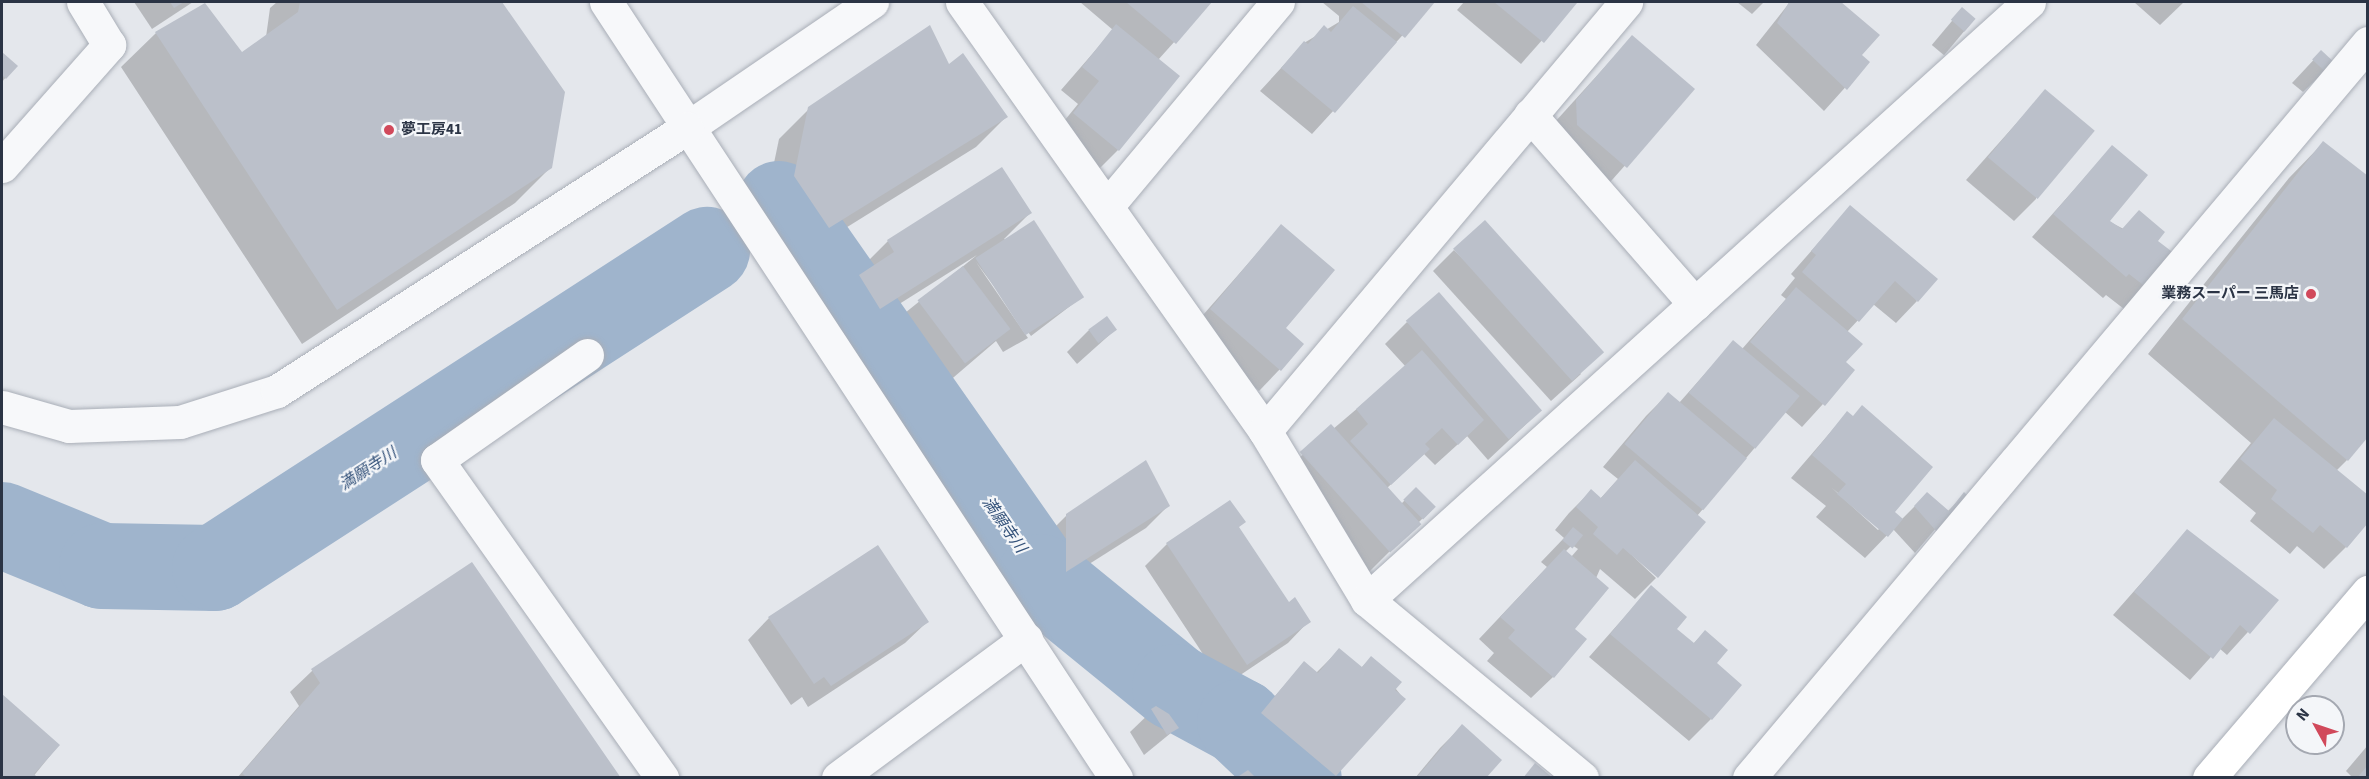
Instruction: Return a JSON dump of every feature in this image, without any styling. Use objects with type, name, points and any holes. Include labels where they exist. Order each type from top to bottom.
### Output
[{"type":"main road","points":[[2209,777],[2367,592]]},
{"type":"street","points":[[2,166],[109,45],[83,2]]},
{"type":"street","points":[[606,2],[1116,777]]},
{"type":"street","points":[[2,407],[69,426],[180,422],[277,391],[687,128],[872,2]]},
{"type":"street","points":[[963,2],[1265,431],[1367,600],[1582,777]]},
{"type":"street","points":[[1108,206],[1278,2]]},
{"type":"street","points":[[1265,431],[1626,2]]},
{"type":"street","points":[[1367,600],[2029,2]]},
{"type":"street","points":[[1749,777],[2367,43]]},
{"type":"street","points":[[1530,115],[1695,304]]},
{"type":"street","points":[[587,355],[437,460],[662,777]]},
{"type":"street","points":[[838,777],[1026,639]]},
{"type":"building","points":[[170,2],[184,2],[174,8]]},
{"type":"building","name":"夢工房41","points":[[300,2],[502,2],[565,92],[552,168],[337,310],[155,32],[205,3],[242,52],[298,12]]},
{"type":"building","points":[[1126,2],[1212,2],[1176,44]]},
{"type":"building","points":[[1361,2],[1435,2],[1405,38]]},
{"type":"building","points":[[1494,2],[1575,2],[1577,3],[1544,43]]},
{"type":"building","points":[[1789,2],[1841,2],[1880,35],[1862,55],[1870,62],[1847,90],[1777,23]]},
{"type":"building","points":[[1353,6],[1397,42],[1335,113],[1281,68],[1304,41],[1308,44],[1324,25],[1331,32]]},
{"type":"building","points":[[1962,7],[1976,19],[1964,32],[1951,20]]},
{"type":"building","points":[[1116,24],[1180,76],[1119,151],[1073,113],[1099,81],[1082,67]]},
{"type":"building","points":[[930,25],[949,64],[963,53],[1008,117],[829,228],[794,176],[808,107]]},
{"type":"building","points":[[1632,35],[1695,89],[1627,168],[1577,125],[1576,100]]},
{"type":"building","points":[[2321,50],[2334,62],[2325,72],[2312,60]]},
{"type":"building","points":[[2,52],[18,66],[6,79],[2,75]]},
{"type":"building","points":[[2045,89],[2095,131],[2038,199],[1988,157]]},
{"type":"building","points":[[2323,141],[2368,176],[2368,437],[2348,461],[2182,319]]},
{"type":"building","points":[[2112,145],[2148,175],[2110,221],[2122,229],[2139,210],[2165,232],[2158,241],[2175,254],[2147,288],[2129,274],[2126,277],[2053,214]]},
{"type":"building","points":[[1002,167],[1032,213],[880,309],[859,275],[894,252],[887,240]]},
{"type":"building","points":[[1850,205],[1938,279],[1918,302],[1895,281],[1859,322],[1802,272],[1816,255],[1811,251]]},
{"type":"building","points":[[1034,220],[1084,297],[1025,335],[975,258]]},
{"type":"building","points":[[1485,220],[1604,352],[1572,381],[1453,249]]},
{"type":"building","points":[[1281,224],[1335,270],[1286,328],[1304,344],[1281,371],[1210,309]]},
{"type":"building","points":[[963,266],[1011,329],[965,363],[917,300]]},
{"type":"building","points":[[1796,287],[1863,344],[1846,362],[1855,370],[1825,406],[1750,342]]},
{"type":"building","points":[[1439,292],[1542,410],[1509,439],[1406,321]]},
{"type":"building","points":[[1107,316],[1117,330],[1098,343],[1088,330]]},
{"type":"building","points":[[1733,340],[1800,396],[1755,449],[1689,393]]},
{"type":"building","points":[[1422,350],[1484,420],[1458,445],[1442,428],[1425,444],[1430,449],[1391,485],[1350,441],[1368,424],[1356,409]]},
{"type":"building","points":[[1668,392],[1747,458],[1703,510],[1624,444]]},
{"type":"building","points":[[1862,405],[1933,467],[1895,512],[1903,519],[1888,537],[1837,494],[1846,484],[1812,455],[1847,411],[1853,416]]},
{"type":"building","points":[[2274,418],[2368,495],[2368,523],[2347,548],[2320,525],[2313,533],[2271,499],[2277,490],[2240,459]]},
{"type":"building","points":[[1331,424],[1421,524],[1390,552],[1300,452]]},
{"type":"building","points":[[1146,460],[1170,506],[1066,572],[1066,514]]},
{"type":"building","points":[[1635,460],[1706,522],[1658,578],[1623,548],[1617,555],[1593,534],[1598,527],[1576,507],[1591,489],[1601,498]]},
{"type":"building","points":[[1416,487],[1436,507],[1423,520],[1403,500]]},
{"type":"building","points":[[1927,492],[1949,511],[1964,492],[1969,497],[1938,533],[1914,506]]},
{"type":"building","points":[[1230,500],[1246,522],[1239,527],[1289,602],[1295,597],[1311,622],[1247,665],[1166,543]]},
{"type":"building","points":[[1573,527],[1583,535],[1572,548],[1562,540]]},
{"type":"building","points":[[2187,529],[2279,600],[2250,634],[2240,625],[2213,659],[2134,592]]},
{"type":"building","points":[[878,545],[929,622],[831,686],[824,677],[814,684],[768,617]]},
{"type":"building","points":[[1564,549],[1609,588],[1575,629],[1587,639],[1554,678],[1508,638],[1515,630],[1500,617]]},
{"type":"building","points":[[472,562],[621,778],[247,778],[242,773],[320,683],[311,669]]},
{"type":"building","points":[[1651,585],[1687,617],[1677,629],[1694,643],[1705,630],[1728,650],[1717,663],[1742,685],[1712,720],[1610,634]]},
{"type":"building","points":[[1339,648],[1362,667],[1371,656],[1402,682],[1395,690],[1406,699],[1336,776],[1261,713],[1304,661],[1318,673]]},
{"type":"building","points":[[2,694],[60,745],[34,774],[38,778],[2,778]]},
{"type":"building","points":[[1156,706],[1169,714],[1179,728],[1167,735],[1151,709]]},
{"type":"building","points":[[1462,724],[1502,760],[1486,778],[1416,778]]},
{"type":"building","points":[[1535,763],[1553,778],[1523,778]]},
{"type":"building","points":[[2368,765],[2368,778],[2357,778]]},
{"type":"building","points":[[1248,770],[1256,778],[1236,778]]},
{"type":"waterway","name":"満願寺川","points":[[779,204],[1040,577],[1175,687],[1240,722],[1299,778]]},
{"type":"waterway","name":"満願寺川","points":[[2,525],[102,566],[215,568],[707,250]]},
{"type":"place","name":"夢工房41","points":[[389,130]]},
{"type":"place","name":"業務スーパー 三馬店","points":[[2311,294]]}]
